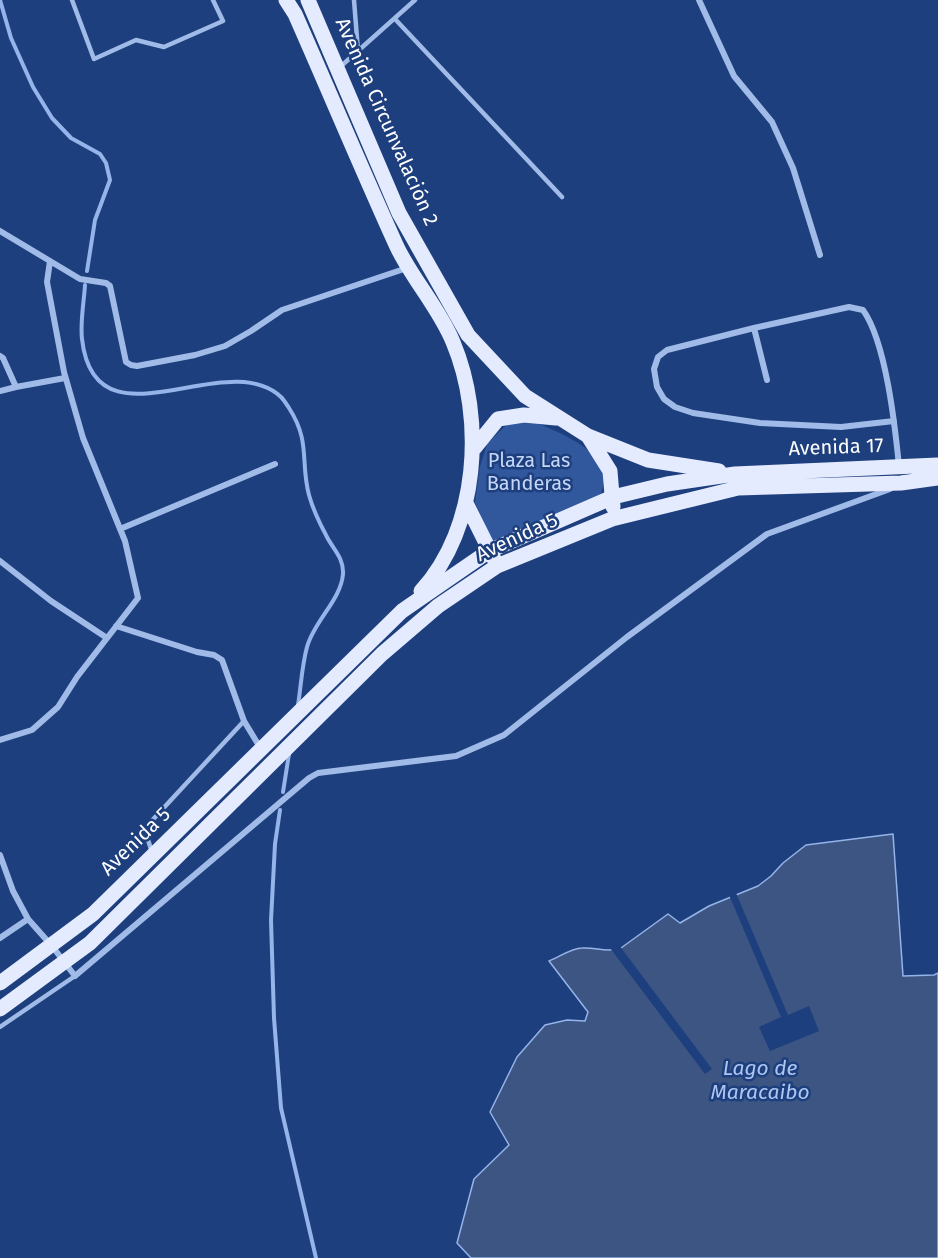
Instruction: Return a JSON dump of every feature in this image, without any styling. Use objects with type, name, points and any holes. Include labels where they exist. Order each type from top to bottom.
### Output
[{"type":"main road","name":"Avenida Circunvalación 2","points":[[286,0],[295,14],[399,250],[452,339],[466,378],[472,451],[466,503],[451,546],[435,576],[402,611]]},
{"type":"main road","name":"Avenida Circunvalación 2","points":[[308,0],[399,213],[468,335],[525,396],[588,436],[648,460],[737,481]]},
{"type":"main road","points":[[472,451],[498,419],[524,415],[559,418]]},
{"type":"main road","points":[[588,436],[610,471],[613,497],[612,519]]},
{"type":"main road","name":"Avenida 17","points":[[737,481],[938,465]]},
{"type":"main road","name":"Avenida 17","points":[[737,481],[901,483],[938,478]]},
{"type":"main road","name":"Avenida 5","points":[[0,983],[93,914],[402,611],[489,552],[613,497],[667,484],[737,481]]},
{"type":"main road","name":"Avenida 5","points":[[0,1009],[90,943],[382,654],[438,606],[497,566],[612,519],[737,481]]},
{"type":"main road","points":[[466,503],[497,566]]},
{"type":"street","points":[[699,0],[734,76],[772,122],[793,168],[820,255]]},
{"type":"street","points":[[0,231],[80,279],[106,283],[110,286],[126,362],[137,366],[195,355],[225,346],[282,310],[409,268]]},
{"type":"street","points":[[0,740],[32,730],[58,707],[77,677],[138,598],[125,541],[83,438],[65,378],[48,282],[50,261]]},
{"type":"street","points":[[0,855],[28,919],[52,945],[75,976],[309,778],[318,773],[456,756],[504,735],[627,637],[767,534],[901,483],[894,421],[872,322],[862,310],[849,307],[667,350],[658,357],[654,369],[657,387],[664,399],[675,407],[693,413],[760,423],[841,427],[894,421]]},
{"type":"street","points":[[754,328],[767,380]]},
{"type":"street","points":[[0,356],[16,387]]},
{"type":"street","points":[[0,391],[65,378]]},
{"type":"street","points":[[120,529],[275,464]]},
{"type":"street","points":[[0,561],[51,601],[107,638]]},
{"type":"street","points":[[116,626],[197,652],[214,655],[222,660],[244,721],[261,750]]},
{"type":"street","points":[[0,938],[28,919]]},
{"type":"lane","points":[[72,0],[94,59],[136,40],[164,47],[223,21],[213,0]]},
{"type":"lane","points":[[354,0],[358,51]]},
{"type":"lane","points":[[338,69],[415,0]]},
{"type":"lane","points":[[395,19],[562,197]]},
{"type":"lane","points":[[153,855],[145,831],[146,826],[244,721]]},
{"type":"lane","points":[[0,1027],[75,976]]},
{"type":"green space","name":"Plaza Las Banderas","points":[[530,420],[574,440],[593,455],[604,475],[601,494],[492,543],[475,502],[480,467],[487,444],[507,424]]},
{"type":"water","name":"Lago de Maracaibo","points":[[893,834],[903,976],[938,973],[938,1258],[471,1258],[457,1243],[474,1179],[509,1145],[490,1112],[517,1057],[545,1025],[567,1020],[585,1021],[588,1012],[549,961],[578,948],[610,950],[621,948],[668,914],[680,923],[709,906],[758,886],[806,845]]},
{"type":"pier","points":[[736,893],[788,1015],[809,1006],[819,1031],[770,1051],[759,1027],[781,1017],[729,895]]},
{"type":"pier","points":[[619,945],[712,1069],[705,1074],[610,948]]},
{"type":"waterway","points":[[0,0],[11,38],[33,87],[52,118],[71,138],[100,154],[106,163],[110,180],[95,220],[87,271]]},
{"type":"waterway","points":[[85,285],[82,339],[92,372],[111,389],[136,394],[228,382],[257,384],[281,397],[296,420],[303,442],[306,483],[311,501],[343,568],[338,593],[310,637],[298,705]]},
{"type":"waterway","points":[[283,792],[289,754]]},
{"type":"waterway","points":[[280,810],[275,844],[271,920],[274,1018],[281,1108],[316,1258]]}]
